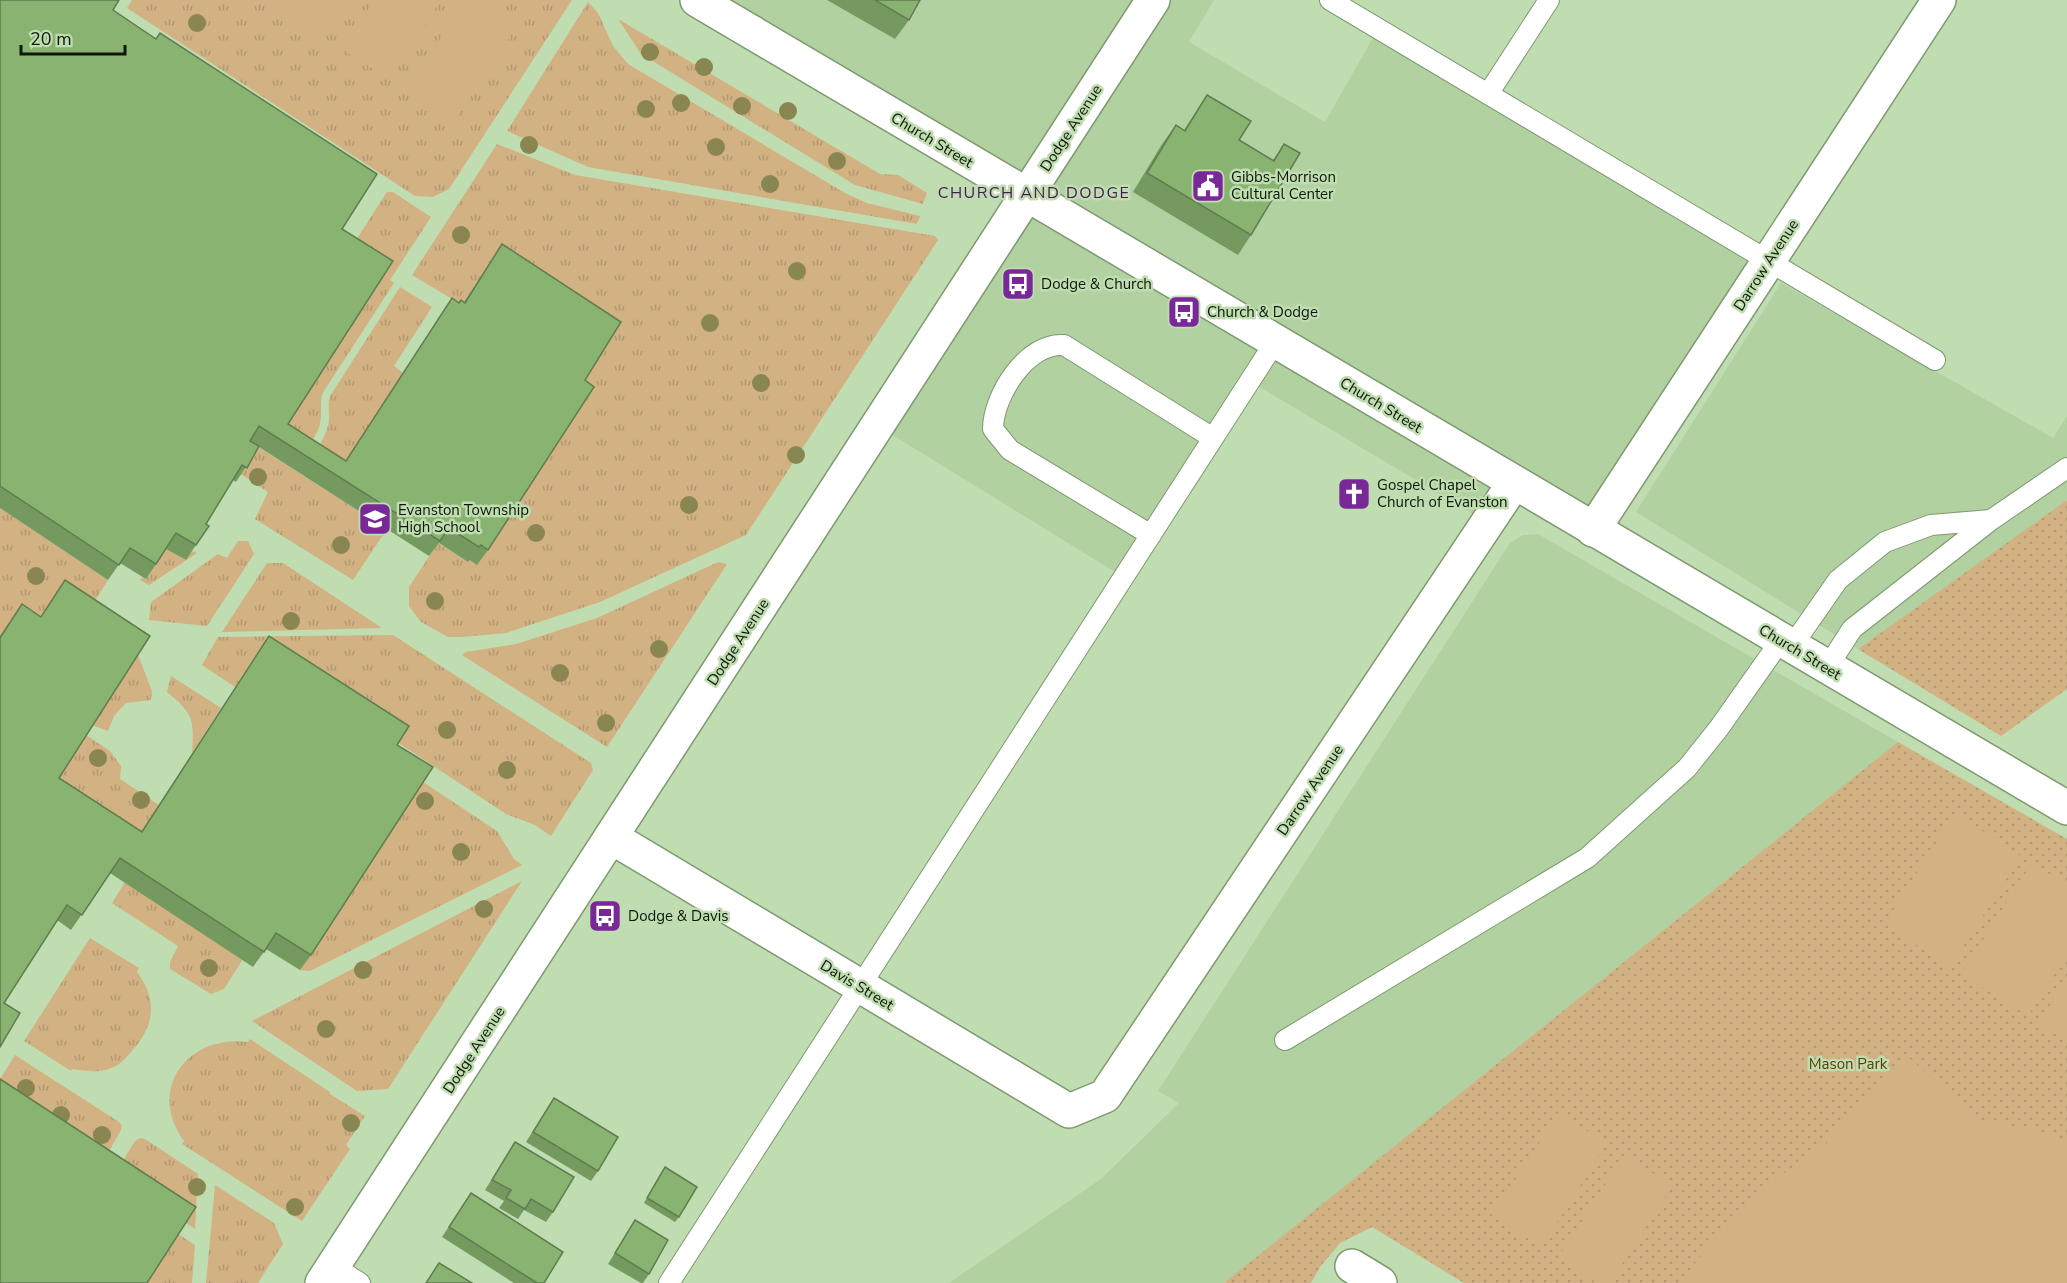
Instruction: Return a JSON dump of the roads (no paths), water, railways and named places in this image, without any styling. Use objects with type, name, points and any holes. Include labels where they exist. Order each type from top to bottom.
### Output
[{"type":"street","name":"Church Street","points":[[697,0],[2067,808]]},
{"type":"street","name":"Dodge Avenue","points":[[338,1277],[611,837],[1153,0]]},
{"type":"street","name":"Darrow Avenue","points":[[1593,530],[1939,0]]},
{"type":"street","name":"Darrow Avenue","points":[[1105,1096],[1514,483]]},
{"type":"street","name":"Davis Street","points":[[611,837],[1069,1112],[1105,1096]]},
{"type":"street","points":[[1347,1275],[1380,1283]]},
{"type":"lane","points":[[1330,0],[1935,360]]},
{"type":"lane","points":[[1488,94],[1549,0]]},
{"type":"lane","points":[[669,1283],[1275,342]]},
{"type":"lane","points":[[1151,535],[1010,450],[993,429],[993,416],[1000,398],[1016,372],[1040,349],[1053,344],[1064,345],[1213,438]]},
{"type":"lane","points":[[1827,668],[1852,629],[1991,520],[2067,468]]},
{"type":"lane","points":[[1285,1040],[1587,858],[1687,768],[1838,580],[1885,542],[1931,525],[1991,520]]},
{"type":"place","name":"Gibbs-Morrison Cultural Center","points":[[1208,186]]},
{"type":"place","name":"Dodge & Church","points":[[1018,284]]},
{"type":"place","name":"Church & Dodge","points":[[1184,312]]},
{"type":"place","name":"Gospel Chapel Church of Evanston","points":[[1354,494]]},
{"type":"place","name":"Evanston Township High School","points":[[375,519]]},
{"type":"place","name":"Dodge & Davis","points":[[605,916]]},
{"type":"district","name":"CHURCH AND DODGE","points":[[1034,193]]},
{"type":"park label","name":"Mason Park","points":[[1848,1064]]}]
